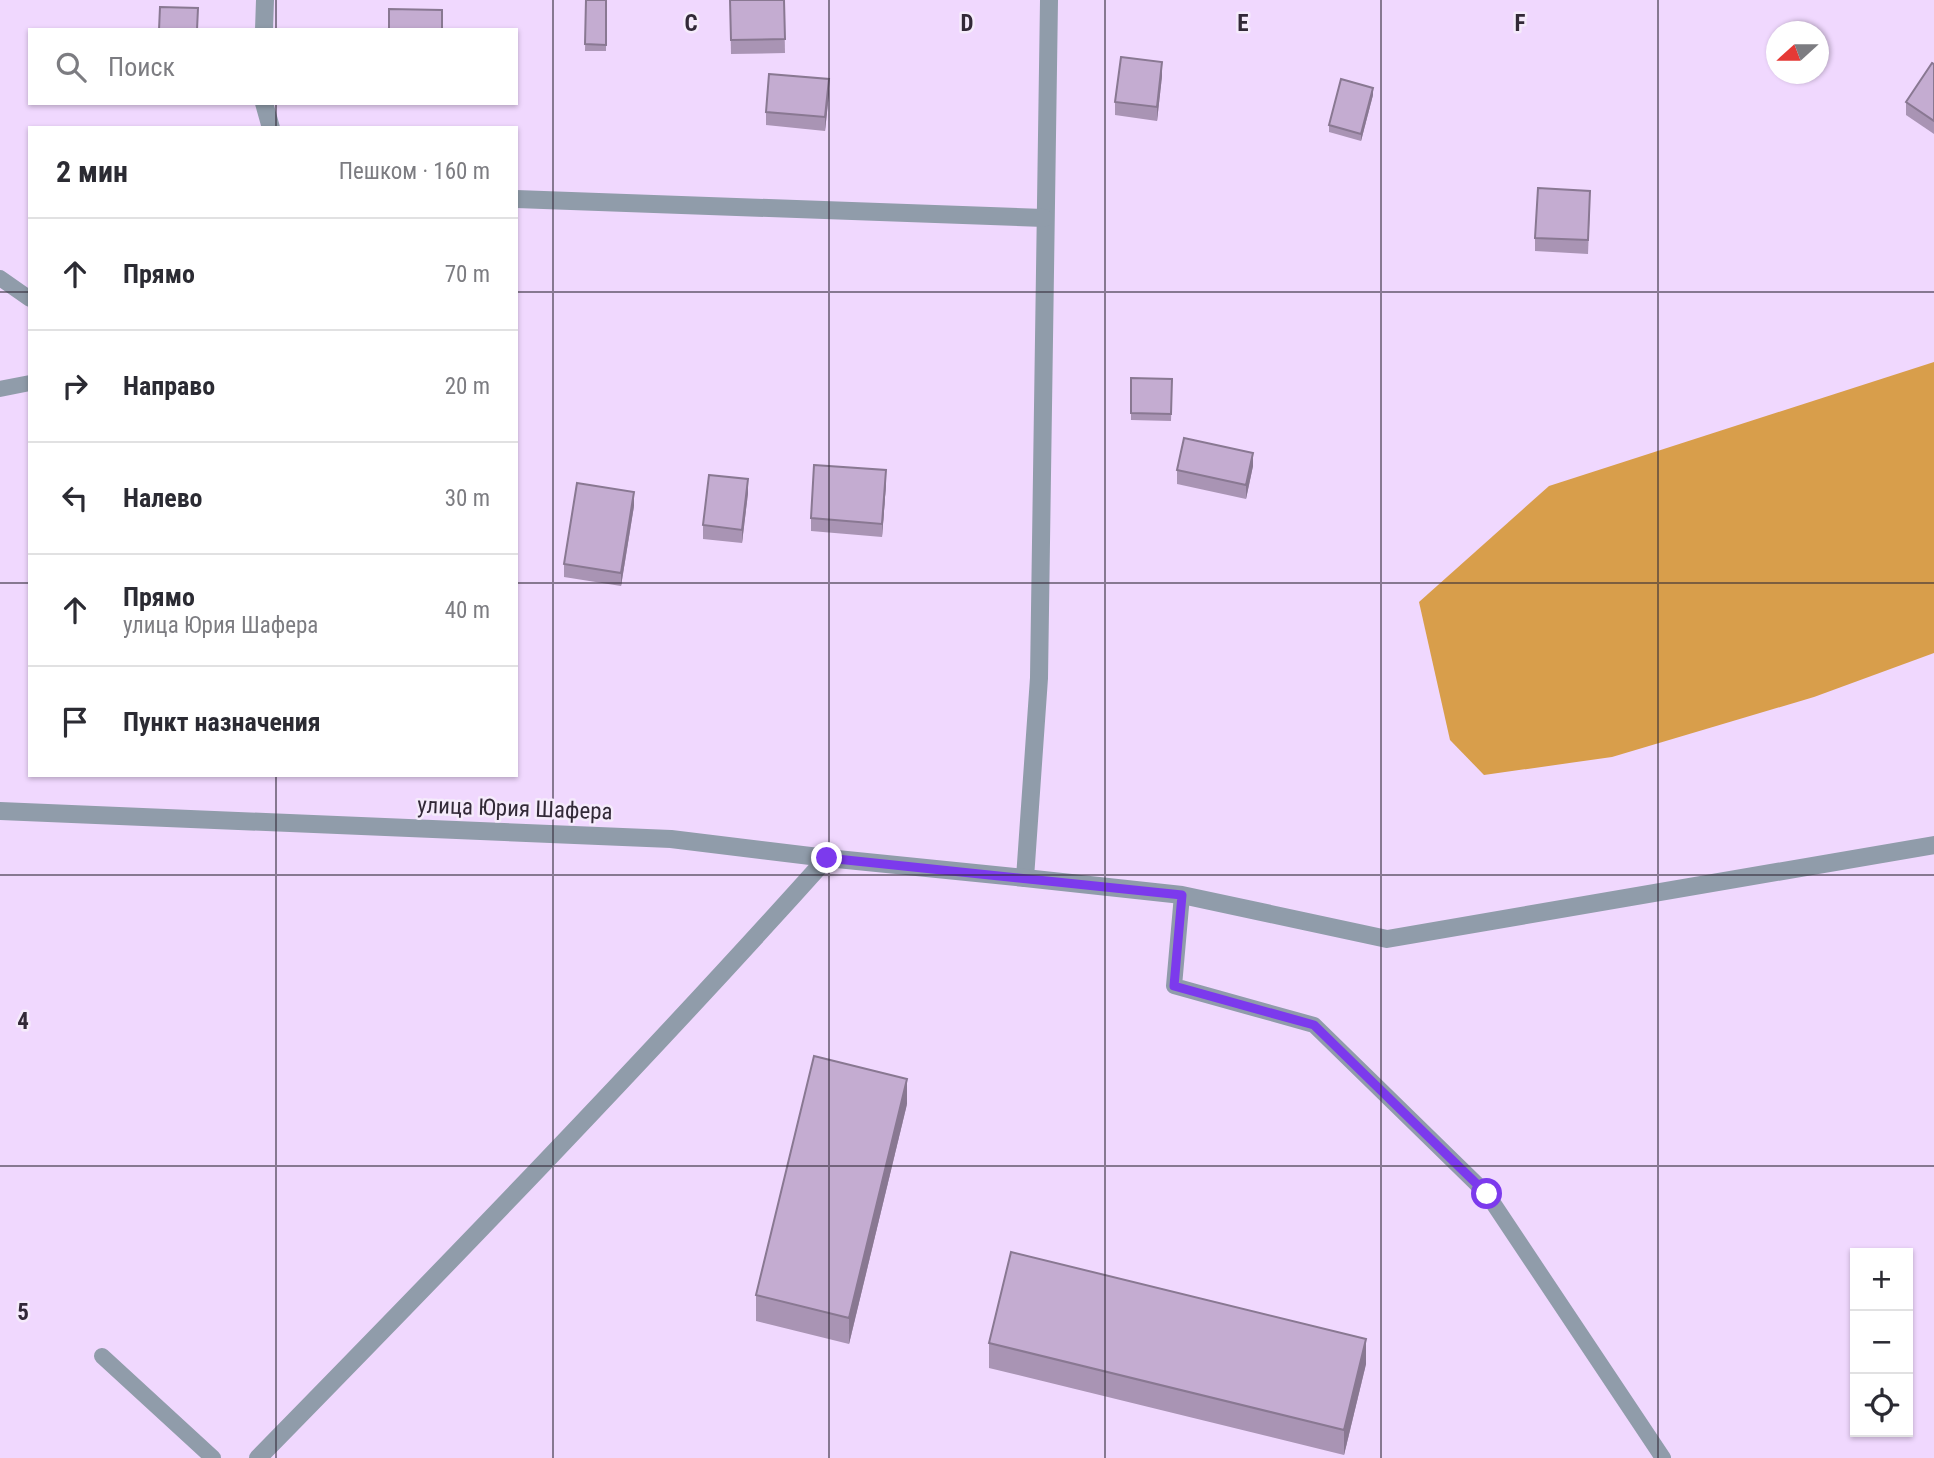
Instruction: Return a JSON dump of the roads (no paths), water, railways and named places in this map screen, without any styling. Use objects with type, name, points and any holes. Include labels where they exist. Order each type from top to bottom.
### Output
[{"type":"street","points":[[264,28],[265,0]]},
{"type":"street","points":[[1025,878],[1039,678],[1049,0]]},
{"type":"street","points":[[265,105],[270,126]]},
{"type":"street","points":[[518,199],[1044,218]]},
{"type":"street","name":"улица Юрия Шафера","points":[[0,811],[671,839],[1182,895],[1387,939],[1934,845]]},
{"type":"street","points":[[258,1458],[427,1287],[682,1018],[827,858]]},
{"type":"lane","points":[[0,278],[28,298]]},
{"type":"lane","points":[[0,389],[28,383]]},
{"type":"lane","points":[[1182,895],[1174,986],[1314,1025],[1487,1194],[1663,1458]]},
{"type":"lane","points":[[102,1356],[213,1458]]}]
